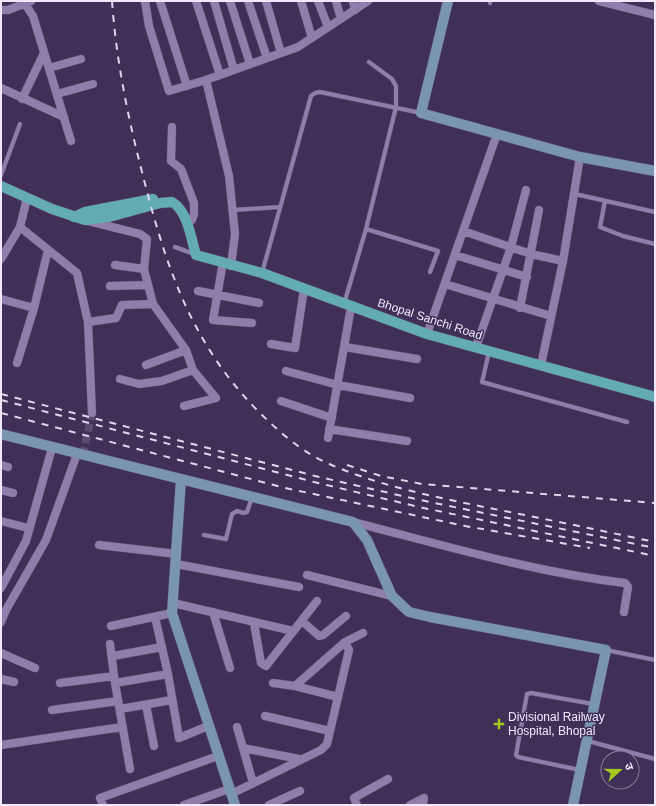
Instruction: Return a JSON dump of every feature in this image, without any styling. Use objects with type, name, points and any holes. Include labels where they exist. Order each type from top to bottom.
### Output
[{"type":"main road","points":[[1,186],[74,217],[109,217],[160,203],[172,202],[179,208],[184,217],[199,255]]},
{"type":"main road","points":[[85,216],[158,198],[170,196],[176,198],[185,206],[192,220],[199,255]]},
{"type":"main road","name":"Bhopal Sanchi Road","points":[[199,255],[262,273],[427,334],[655,397]]},
{"type":"street","points":[[1,10],[8,10],[26,1],[33,16],[71,141]]},
{"type":"street","points":[[145,1],[149,26],[169,91],[206,80],[298,47],[368,1]]},
{"type":"street","points":[[160,1],[187,86]]},
{"type":"street","points":[[196,1],[220,75]]},
{"type":"street","points":[[214,1],[234,70]]},
{"type":"street","points":[[230,1],[250,64]]},
{"type":"street","points":[[248,1],[267,58]]},
{"type":"street","points":[[266,1],[281,53]]},
{"type":"street","points":[[301,1],[312,38]]},
{"type":"street","points":[[318,1],[328,27]]},
{"type":"street","points":[[336,1],[341,19]]},
{"type":"street","points":[[353,1],[355,10]]},
{"type":"street","points":[[448,1],[421,113],[580,157],[655,171]]},
{"type":"street","points":[[599,1],[655,15]]},
{"type":"street","points":[[22,99],[44,53]]},
{"type":"street","points":[[49,68],[81,59]]},
{"type":"street","points":[[206,80],[229,176],[235,234],[218,295],[213,320],[252,323]]},
{"type":"street","points":[[57,94],[93,84]]},
{"type":"street","points":[[1,88],[22,99],[64,117]]},
{"type":"street","points":[[172,127],[171,159],[181,169],[194,203],[194,214],[192,220]]},
{"type":"street","points":[[427,334],[497,134]]},
{"type":"street","points":[[541,365],[563,261],[580,157]]},
{"type":"street","points":[[476,347],[511,247],[526,190]]},
{"type":"street","points":[[1,259],[20,227],[27,198]]},
{"type":"street","points":[[520,308],[539,210]]},
{"type":"street","points":[[85,216],[144,236],[147,242],[144,269],[153,304],[186,350],[194,370],[216,398],[184,406]]},
{"type":"street","points":[[20,227],[77,273],[88,322],[92,413]]},
{"type":"street","points":[[463,231],[531,254],[563,261]]},
{"type":"street","points":[[17,363],[34,308],[48,250]]},
{"type":"street","points":[[455,255],[527,277]]},
{"type":"street","points":[[115,266],[144,269]]},
{"type":"street","points":[[445,284],[492,300],[552,316]]},
{"type":"street","points":[[110,286],[147,285]]},
{"type":"street","points":[[271,344],[295,348],[304,289]]},
{"type":"street","points":[[198,291],[259,303]]},
{"type":"street","points":[[1,300],[34,308]]},
{"type":"street","points":[[88,322],[116,318],[122,305],[153,304]]},
{"type":"street","points":[[328,438],[345,347],[347,305]]},
{"type":"street","points":[[345,347],[417,359]]},
{"type":"street","points":[[146,365],[186,350]]},
{"type":"street","points":[[120,379],[139,384],[162,381],[194,370]]},
{"type":"street","points":[[286,372],[338,385],[410,398]]},
{"type":"street","points":[[281,401],[332,418]]},
{"type":"street","points":[[329,429],[407,442]]},
{"type":"street","points":[[1,434],[491,557],[595,579],[625,583],[628,587],[624,612]]},
{"type":"street","points":[[1,588],[26,541],[28,528],[52,448]]},
{"type":"street","points":[[1,622],[6,610],[46,540],[77,454]]},
{"type":"street","points":[[181,478],[173,608],[208,726],[236,805]]},
{"type":"street","points":[[1,490],[12,493]]},
{"type":"street","points":[[1,521],[28,528]]},
{"type":"street","points":[[353,522],[367,540],[392,596],[409,612],[606,650],[573,805]]},
{"type":"street","points":[[99,545],[177,559],[299,587]]},
{"type":"street","points":[[307,576],[392,596]]},
{"type":"street","points":[[254,622],[260,663],[263,666],[268,665],[317,600]]},
{"type":"street","points":[[112,626],[155,617],[173,608],[213,612],[293,631]]},
{"type":"street","points":[[213,612],[230,668]]},
{"type":"street","points":[[302,621],[319,636],[323,635],[346,616]]},
{"type":"street","points":[[155,617],[168,674],[179,738],[208,726]]},
{"type":"street","points":[[295,686],[345,642],[363,633]]},
{"type":"street","points":[[184,805],[253,783],[299,759],[321,750],[327,744],[349,650],[345,642]]},
{"type":"street","points":[[110,644],[113,656],[114,679],[130,769]]},
{"type":"street","points":[[113,656],[162,647]]},
{"type":"street","points":[[1,653],[35,668]]},
{"type":"street","points":[[60,683],[168,674]]},
{"type":"street","points":[[1,679],[14,682]]},
{"type":"street","points":[[273,683],[295,686],[338,697]]},
{"type":"street","points":[[52,710],[119,705],[146,705],[172,700]]},
{"type":"street","points":[[146,705],[154,746]]},
{"type":"street","points":[[265,716],[330,730]]},
{"type":"street","points":[[1,745],[122,727]]},
{"type":"street","points":[[236,727],[253,783]]},
{"type":"street","points":[[243,748],[299,759]]},
{"type":"street","points":[[103,805],[100,798],[218,756]]},
{"type":"street","points":[[356,805],[354,798],[388,779]]},
{"type":"street","points":[[271,805],[300,791]]},
{"type":"street","points":[[410,805],[424,798],[423,805]]},
{"type":"lane","points":[[347,305],[396,107],[396,86],[392,79],[369,62]]},
{"type":"lane","points":[[262,273],[279,207],[312,96],[320,92],[421,113]]},
{"type":"lane","points":[[1,175],[20,124]]},
{"type":"lane","points":[[575,194],[655,212]]},
{"type":"lane","points":[[605,201],[600,227],[623,236],[655,244]]},
{"type":"lane","points":[[233,210],[279,207]]},
{"type":"lane","points":[[366,229],[438,250],[430,272]]},
{"type":"lane","points":[[175,247],[199,255]]},
{"type":"lane","points":[[489,351],[482,382],[627,422]]},
{"type":"lane","points":[[204,535],[226,539],[232,514],[237,511],[247,512],[252,496]]},
{"type":"lane","points":[[606,650],[655,660]]},
{"type":"lane","points":[[580,770],[518,757],[516,755],[527,694],[531,693],[594,704]]},
{"type":"lane","points":[[587,741],[655,759]]},
{"type":"tunnel","points":[[83,455],[92,413]]},
{"type":"railway","points":[[112,1],[119,64],[131,127],[159,235],[182,297],[196,326],[213,355],[232,382],[256,409],[280,432],[315,457],[363,477],[444,499],[655,542]]},
{"type":"railway","points":[[1,394],[315,476],[420,500],[655,548]]},
{"type":"railway","points":[[1,400],[314,482],[419,507],[655,556]]},
{"type":"railway","points":[[1,413],[285,488],[465,526],[590,548]]},
{"type":"railway","points":[[347,465],[381,476],[422,484],[655,503]]},
{"type":"place","name":"Divisional Railway Hospital, Bhopal","points":[[499,724]]}]
